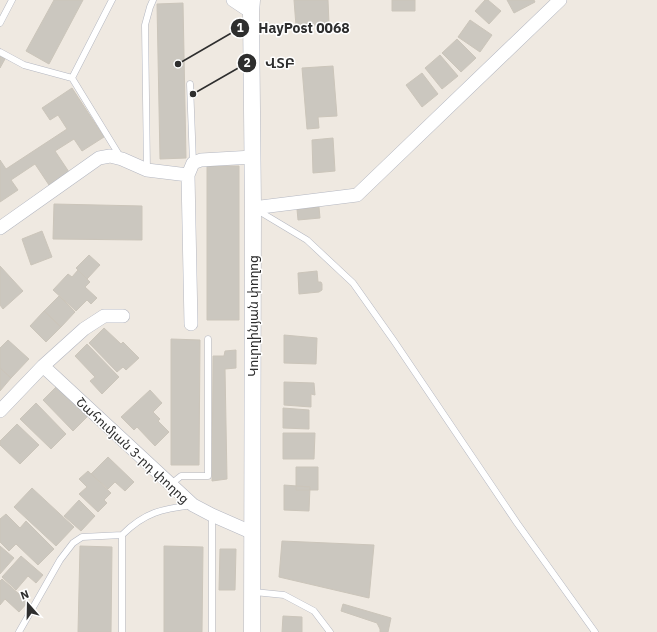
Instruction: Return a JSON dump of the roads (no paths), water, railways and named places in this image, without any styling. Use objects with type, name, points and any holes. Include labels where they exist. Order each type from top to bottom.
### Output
[{"type":"street","points":[[233,0],[251,6]]},
{"type":"street","points":[[253,208],[357,195],[560,0]]},
{"type":"street","name":"Կուրղինյան փողոց","points":[[251,6],[253,157],[252,632]]},
{"type":"street","points":[[0,228],[99,158],[110,156],[122,159],[147,170],[191,169],[201,160],[253,157]]},
{"type":"street","points":[[191,169],[191,324]]},
{"type":"street","points":[[0,411],[43,366],[84,328],[104,316],[123,316]]},
{"type":"street","name":"Շահումյան 3-րդ փողոց","points":[[43,366],[193,505],[253,533]]},
{"type":"lane","points":[[1,19],[12,0]]},
{"type":"lane","points":[[72,78],[112,0]]},
{"type":"lane","points":[[147,170],[145,25],[150,6],[154,0]]},
{"type":"lane","points":[[0,52],[24,65],[72,78],[122,159]]},
{"type":"lane","points":[[190,84],[191,169]]},
{"type":"lane","points":[[253,208],[307,240],[353,283],[517,523],[595,632]]},
{"type":"lane","points":[[172,484],[181,476],[208,476],[208,339]]},
{"type":"lane","points":[[19,632],[60,560],[73,543],[82,537],[122,535],[133,524],[153,513],[169,508],[193,505]]},
{"type":"lane","points":[[212,515],[212,632]]},
{"type":"lane","points":[[122,535],[122,632]]},
{"type":"lane","points":[[252,592],[284,595],[314,612],[330,632]]},
{"type":"place","name":"HayPost 0068","points":[[178,64]]},
{"type":"place","name":"ՎՏԲ","points":[[193,94]]}]
